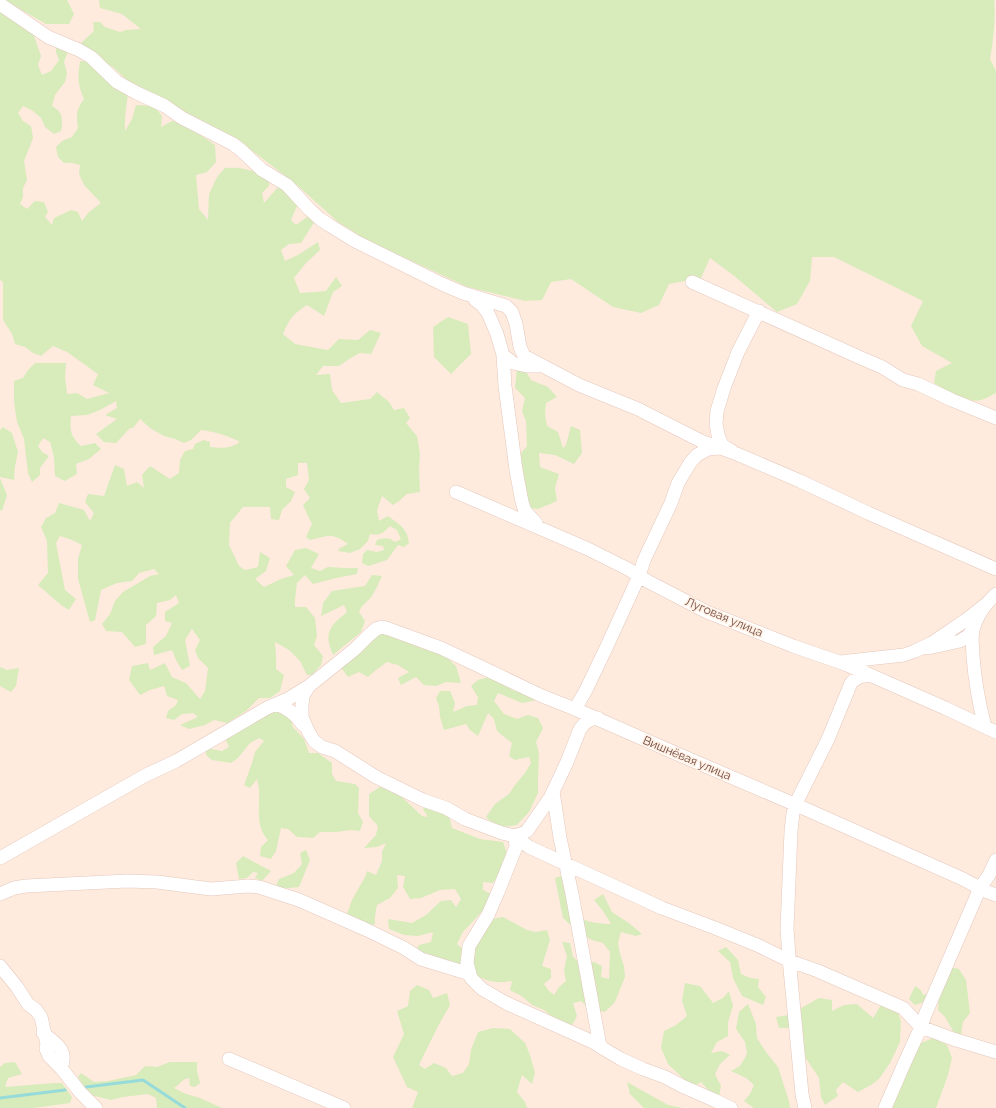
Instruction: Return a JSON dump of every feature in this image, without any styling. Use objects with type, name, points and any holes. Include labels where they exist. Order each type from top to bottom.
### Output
[{"type":"street","points":[[0,4],[48,37],[91,57],[117,82],[165,106],[182,118],[233,144],[262,170],[287,185],[309,209],[329,225],[356,241],[442,284],[463,293],[506,306],[512,312],[516,324],[520,347],[524,356],[579,385],[638,409],[701,441],[737,454],[800,481],[868,513],[996,569]]},
{"type":"street","points":[[692,282],[875,364],[903,380],[918,384],[996,418]]},
{"type":"street","points":[[463,293],[482,305],[488,313],[497,334],[503,355],[508,414],[522,502],[525,511],[542,528]]},
{"type":"street","points":[[737,454],[722,444],[718,435],[716,424],[717,411],[738,352],[759,311]]},
{"type":"street","points":[[503,355],[513,363],[527,366],[545,366]]},
{"type":"street","points":[[575,709],[586,690],[639,576],[644,560],[671,503],[678,483],[690,463],[697,455],[708,449],[719,448]]},
{"type":"street","name":"Луговая улица","points":[[456,492],[588,549],[714,615],[874,676],[990,730]]},
{"type":"street","points":[[839,662],[904,655],[914,651],[932,642],[966,620],[996,594]]},
{"type":"street","points":[[985,605],[978,616],[973,630],[972,642],[978,700],[990,730]]},
{"type":"street","name":"Вишнёвая улица","points":[[309,686],[355,649],[376,629],[382,627],[390,629],[441,648],[542,696],[598,718],[996,895]]},
{"type":"street","points":[[914,651],[960,641],[968,636],[973,630]]},
{"type":"street","points":[[805,1108],[787,929],[790,831],[796,805],[825,745],[851,683],[856,677],[865,675],[874,676]]},
{"type":"street","points":[[0,858],[146,775],[176,761],[267,708],[288,699],[309,686]]},
{"type":"street","points":[[308,731],[302,717],[302,704],[303,696],[309,686]]},
{"type":"street","points":[[276,704],[288,709],[298,716],[314,741],[322,747],[335,751],[382,780],[423,800],[446,808],[465,819],[502,833],[515,836],[529,847],[662,908],[750,942],[790,961],[818,971],[903,1008],[921,1027],[953,1039],[996,1052]]},
{"type":"street","points":[[515,836],[527,831],[553,791],[584,723],[598,718]]},
{"type":"street","points":[[553,791],[560,838],[600,1046]]},
{"type":"street","points":[[515,836],[516,848],[498,892],[488,915],[469,946],[467,963],[471,978],[482,989],[506,1003],[593,1042],[643,1069],[665,1077],[731,1108]]},
{"type":"street","points":[[885,1108],[980,888],[989,875],[996,860]]},
{"type":"street","points":[[0,894],[14,888],[26,886],[127,881],[157,882],[211,889],[248,886],[259,887],[299,900],[360,927],[404,948],[421,959],[470,974]]},
{"type":"street","points":[[1,966],[17,988],[25,1003],[36,1010],[41,1016],[46,1049],[49,1056],[62,1068],[80,1092],[96,1108]]},
{"type":"street","points":[[229,1059],[344,1108]]},
{"type":"street","points":[[80,1092],[80,1104],[82,1108]]},
{"type":"green space","points":[[4,0],[67,0],[74,14],[69,24],[46,24]]},
{"type":"green space","points":[[99,0],[994,0],[994,30],[990,59],[996,71],[996,393],[985,399],[976,401],[957,396],[934,383],[936,371],[952,363],[922,346],[911,326],[923,301],[834,257],[812,257],[810,281],[797,304],[777,312],[710,258],[701,278],[669,284],[659,305],[641,313],[613,307],[571,279],[551,282],[542,300],[525,301],[468,287],[370,242],[338,222],[298,186],[237,139],[130,83],[114,68],[79,45],[94,31],[93,22],[100,22],[105,27],[120,32],[141,29],[122,14],[100,8]]},
{"type":"green space","points":[[0,12],[33,33],[41,56],[38,65],[42,75],[51,71],[59,60],[56,52],[56,46],[68,51],[64,62],[67,73],[65,82],[55,95],[52,106],[60,113],[62,123],[61,131],[54,134],[45,127],[41,118],[33,111],[23,106],[18,113],[23,121],[31,126],[33,138],[24,161],[27,180],[23,188],[23,197],[20,204],[27,209],[35,201],[44,202],[48,212],[45,217],[52,225],[54,218],[71,210],[78,212],[82,221],[89,212],[101,203],[84,185],[79,174],[80,165],[64,163],[58,157],[56,147],[62,141],[72,137],[78,128],[77,112],[84,99],[80,89],[79,80],[80,61],[91,62],[128,92],[125,131],[132,119],[136,105],[154,106],[162,116],[161,127],[172,121],[184,124],[215,145],[216,162],[207,172],[196,175],[199,209],[208,220],[209,194],[217,177],[225,168],[232,168],[248,170],[269,181],[269,186],[262,193],[264,203],[279,186],[288,193],[297,206],[291,220],[296,225],[307,217],[315,221],[301,243],[289,244],[281,250],[285,261],[298,255],[318,242],[320,250],[306,263],[294,278],[300,293],[326,291],[336,277],[342,286],[333,292],[324,316],[307,305],[292,317],[283,334],[295,344],[328,350],[339,339],[358,340],[370,330],[381,333],[371,354],[360,353],[339,366],[323,366],[316,375],[330,374],[332,390],[341,403],[370,399],[377,392],[389,402],[394,410],[404,408],[410,418],[406,423],[417,436],[420,454],[420,492],[407,494],[393,505],[382,496],[377,510],[379,521],[388,516],[405,530],[409,543],[404,547],[398,545],[387,560],[368,566],[362,563],[363,554],[367,550],[377,552],[384,550],[383,546],[375,545],[377,540],[386,538],[395,542],[401,539],[397,530],[390,526],[376,535],[370,534],[368,541],[360,549],[350,553],[338,551],[340,548],[348,544],[334,536],[326,536],[310,540],[306,537],[312,524],[303,505],[310,498],[304,489],[309,480],[307,463],[298,463],[298,475],[286,479],[286,487],[295,492],[291,501],[282,510],[279,520],[271,519],[270,507],[243,507],[230,523],[229,545],[239,566],[245,570],[258,567],[260,552],[270,558],[266,571],[255,579],[264,587],[294,575],[286,566],[295,550],[306,548],[319,554],[311,568],[320,571],[328,567],[358,568],[357,574],[313,584],[305,575],[297,583],[295,607],[306,607],[315,618],[317,636],[314,645],[323,656],[321,665],[312,675],[307,675],[300,661],[289,650],[275,642],[276,669],[284,675],[280,691],[270,698],[259,698],[246,711],[227,723],[214,720],[205,725],[189,729],[180,725],[198,717],[193,713],[182,714],[174,720],[166,718],[168,711],[176,705],[178,700],[167,696],[164,686],[140,695],[129,680],[132,666],[148,663],[150,670],[165,663],[172,677],[186,683],[200,699],[205,691],[208,668],[198,658],[195,650],[200,640],[192,629],[185,640],[190,666],[182,670],[172,650],[154,655],[153,647],[166,636],[172,623],[165,621],[165,612],[179,603],[176,595],[170,600],[157,603],[156,616],[146,625],[146,644],[135,647],[122,632],[106,631],[102,624],[110,614],[115,601],[123,592],[150,576],[159,574],[154,569],[139,573],[132,581],[117,583],[101,590],[95,620],[90,622],[78,579],[78,559],[82,545],[60,536],[56,543],[65,590],[76,599],[69,610],[38,585],[48,573],[47,541],[41,527],[46,518],[55,513],[59,503],[84,510],[90,521],[94,513],[85,502],[88,494],[104,496],[115,465],[124,469],[127,486],[137,482],[144,488],[142,475],[150,466],[170,479],[179,473],[180,460],[185,451],[193,449],[195,444],[204,440],[210,442],[210,447],[222,448],[233,446],[240,442],[221,434],[201,430],[191,440],[184,443],[164,436],[150,428],[140,419],[133,428],[130,428],[116,443],[104,442],[96,434],[117,419],[105,415],[117,408],[116,401],[87,415],[71,416],[72,432],[77,442],[81,446],[95,443],[101,449],[89,459],[76,464],[77,474],[65,481],[55,476],[54,457],[50,442],[43,438],[38,446],[42,452],[49,456],[40,468],[40,475],[32,482],[28,473],[24,439],[17,422],[14,402],[14,381],[23,378],[35,363],[66,363],[65,377],[67,394],[77,393],[87,399],[109,393],[93,385],[98,374],[67,352],[53,346],[41,356],[33,353],[25,347],[15,344],[12,334],[3,320],[3,282],[0,280]]},
{"type":"green space","points":[[448,317],[468,324],[471,354],[451,374],[434,357],[433,327]]},
{"type":"green space","points":[[517,368],[524,368],[531,380],[548,387],[557,397],[546,403],[545,414],[547,426],[558,432],[563,448],[566,445],[571,426],[580,430],[582,453],[574,464],[555,455],[539,453],[540,467],[559,474],[555,488],[557,501],[538,509],[522,507],[518,469],[521,453],[527,446],[526,421],[522,411],[525,398],[515,388]]},
{"type":"green space","points":[[3,427],[12,433],[18,452],[14,480],[0,477],[0,430]]},
{"type":"green space","points":[[0,478],[7,495],[2,511],[0,510]]},
{"type":"green space","points":[[372,575],[382,576],[376,590],[359,612],[365,621],[361,632],[333,655],[329,641],[330,630],[336,621],[347,612],[344,605],[321,616],[323,603],[332,591],[365,586]]},
{"type":"green space","points":[[387,632],[397,639],[413,641],[445,656],[456,666],[461,683],[446,682],[436,686],[424,685],[416,677],[401,685],[398,678],[409,672],[398,665],[387,662],[368,677],[359,672],[348,677],[339,665],[368,639]]},
{"type":"green space","points":[[0,667],[7,670],[19,668],[16,686],[11,692],[0,686]]},
{"type":"green space","points":[[492,676],[514,691],[526,692],[537,700],[522,703],[498,693],[494,701],[504,714],[517,719],[528,715],[538,718],[543,728],[536,742],[539,753],[538,793],[529,812],[517,825],[500,826],[486,817],[495,804],[509,794],[525,773],[531,763],[529,757],[515,760],[509,756],[512,743],[497,731],[494,719],[488,713],[478,736],[470,730],[466,724],[444,730],[436,698],[440,691],[450,691],[455,703],[453,712],[467,706],[477,705],[478,697],[471,686],[478,680]]},
{"type":"green space","points":[[276,707],[290,716],[293,727],[304,739],[309,753],[318,753],[332,763],[332,774],[336,781],[355,784],[359,788],[358,813],[363,822],[360,831],[350,830],[320,832],[313,838],[297,837],[288,829],[281,828],[276,851],[271,859],[260,856],[261,847],[268,840],[261,829],[257,779],[250,788],[244,785],[255,752],[264,741],[259,738],[250,743],[238,758],[231,763],[212,760],[206,755],[206,748],[222,751],[229,747],[224,736]]},
{"type":"green space","points":[[380,787],[389,788],[404,799],[422,816],[428,817],[423,809],[427,804],[449,816],[452,828],[480,839],[503,842],[508,856],[502,871],[493,883],[483,882],[483,890],[493,895],[490,902],[463,932],[457,944],[465,951],[462,963],[453,967],[415,952],[419,945],[431,942],[433,932],[418,936],[404,935],[389,929],[388,919],[412,923],[426,915],[441,901],[451,900],[456,907],[461,899],[455,889],[440,890],[421,898],[410,899],[403,887],[405,876],[397,875],[398,888],[390,898],[377,905],[375,924],[371,925],[347,914],[352,900],[367,871],[376,875],[382,861],[382,852],[386,843],[377,847],[364,848],[376,835],[378,826],[369,816],[369,794]]},
{"type":"green space","points":[[306,850],[310,860],[299,887],[279,889],[276,886],[279,879],[294,873],[302,864],[300,853]]},
{"type":"green space","points":[[243,856],[271,871],[262,881],[255,878],[258,873],[253,872],[247,878],[239,879],[236,863]]},
{"type":"green space","points":[[561,876],[567,885],[577,917],[602,924],[611,924],[594,900],[603,894],[612,912],[642,934],[636,936],[621,932],[618,943],[624,966],[625,977],[615,1002],[605,1012],[591,1010],[581,1001],[573,1003],[577,1016],[570,1029],[544,1010],[532,1005],[523,997],[510,990],[512,981],[491,981],[472,974],[472,946],[487,920],[503,917],[527,930],[536,932],[547,930],[550,940],[542,966],[551,969],[551,978],[544,984],[554,995],[559,987],[566,981],[564,970],[567,956],[562,942],[570,943],[573,957],[581,964],[594,962],[602,966],[601,977],[609,979],[610,952],[603,943],[592,940],[579,933],[563,918],[555,878]]},
{"type":"green space","points":[[726,947],[738,960],[741,974],[750,978],[759,979],[758,987],[766,997],[763,1005],[742,996],[733,978],[730,962],[718,951]]},
{"type":"green space","points":[[949,967],[959,969],[966,980],[970,1013],[963,1022],[961,1036],[953,1031],[945,1017],[938,1010],[939,997],[915,1005],[909,999],[915,986],[921,990],[923,995],[935,992]]},
{"type":"green space","points":[[685,983],[700,986],[713,1003],[723,998],[729,991],[733,1006],[728,1022],[728,1036],[717,1042],[711,1053],[722,1051],[730,1055],[720,1064],[715,1074],[721,1086],[719,1097],[712,1094],[701,1082],[692,1087],[668,1064],[661,1048],[664,1031],[676,1025],[687,1016],[682,1001]]},
{"type":"green space","points":[[417,985],[429,990],[433,998],[447,993],[450,1005],[419,1065],[425,1069],[434,1063],[446,1068],[452,1076],[463,1073],[469,1064],[471,1050],[478,1032],[493,1028],[510,1029],[525,1043],[535,1073],[532,1084],[522,1075],[517,1092],[525,1102],[527,1108],[412,1108],[418,1092],[407,1087],[393,1057],[404,1034],[397,1011],[408,1006],[410,991]]},
{"type":"green space","points":[[819,998],[832,1000],[832,1011],[844,1005],[857,1004],[873,1018],[881,1005],[897,1010],[901,1021],[900,1042],[890,1063],[879,1079],[858,1092],[843,1082],[836,1090],[838,1096],[825,1105],[821,1097],[819,1078],[803,1054],[790,1028],[779,1028],[776,1017],[789,1015]]},
{"type":"green space","points":[[748,1004],[756,1024],[757,1038],[778,1067],[790,1108],[754,1108],[744,1101],[750,1094],[754,1085],[746,1078],[731,1071],[740,1066],[747,1054],[745,1042],[736,1029],[739,1012]]},
{"type":"green space","points":[[933,1038],[947,1045],[952,1058],[948,1075],[936,1108],[890,1108],[919,1044]]},
{"type":"green space","points":[[15,1062],[22,1074],[8,1078],[5,1087],[62,1083],[72,1097],[70,1103],[34,1108],[0,1108],[0,1067],[5,1063]]},
{"type":"green space","points":[[170,1062],[197,1062],[197,1071],[200,1083],[195,1087],[190,1086],[189,1078],[174,1088],[222,1108],[156,1108],[156,1098],[148,1094],[111,1100],[91,1095],[84,1090],[78,1077],[81,1073],[94,1082],[108,1081],[136,1075],[145,1066],[157,1067]]},
{"type":"green space","points":[[627,1082],[668,1105],[683,1108],[644,1108],[630,1094]]},
{"type":"waterway","points":[[86,1087],[143,1080],[185,1108]]},
{"type":"waterway","points":[[0,1098],[65,1090]]}]
